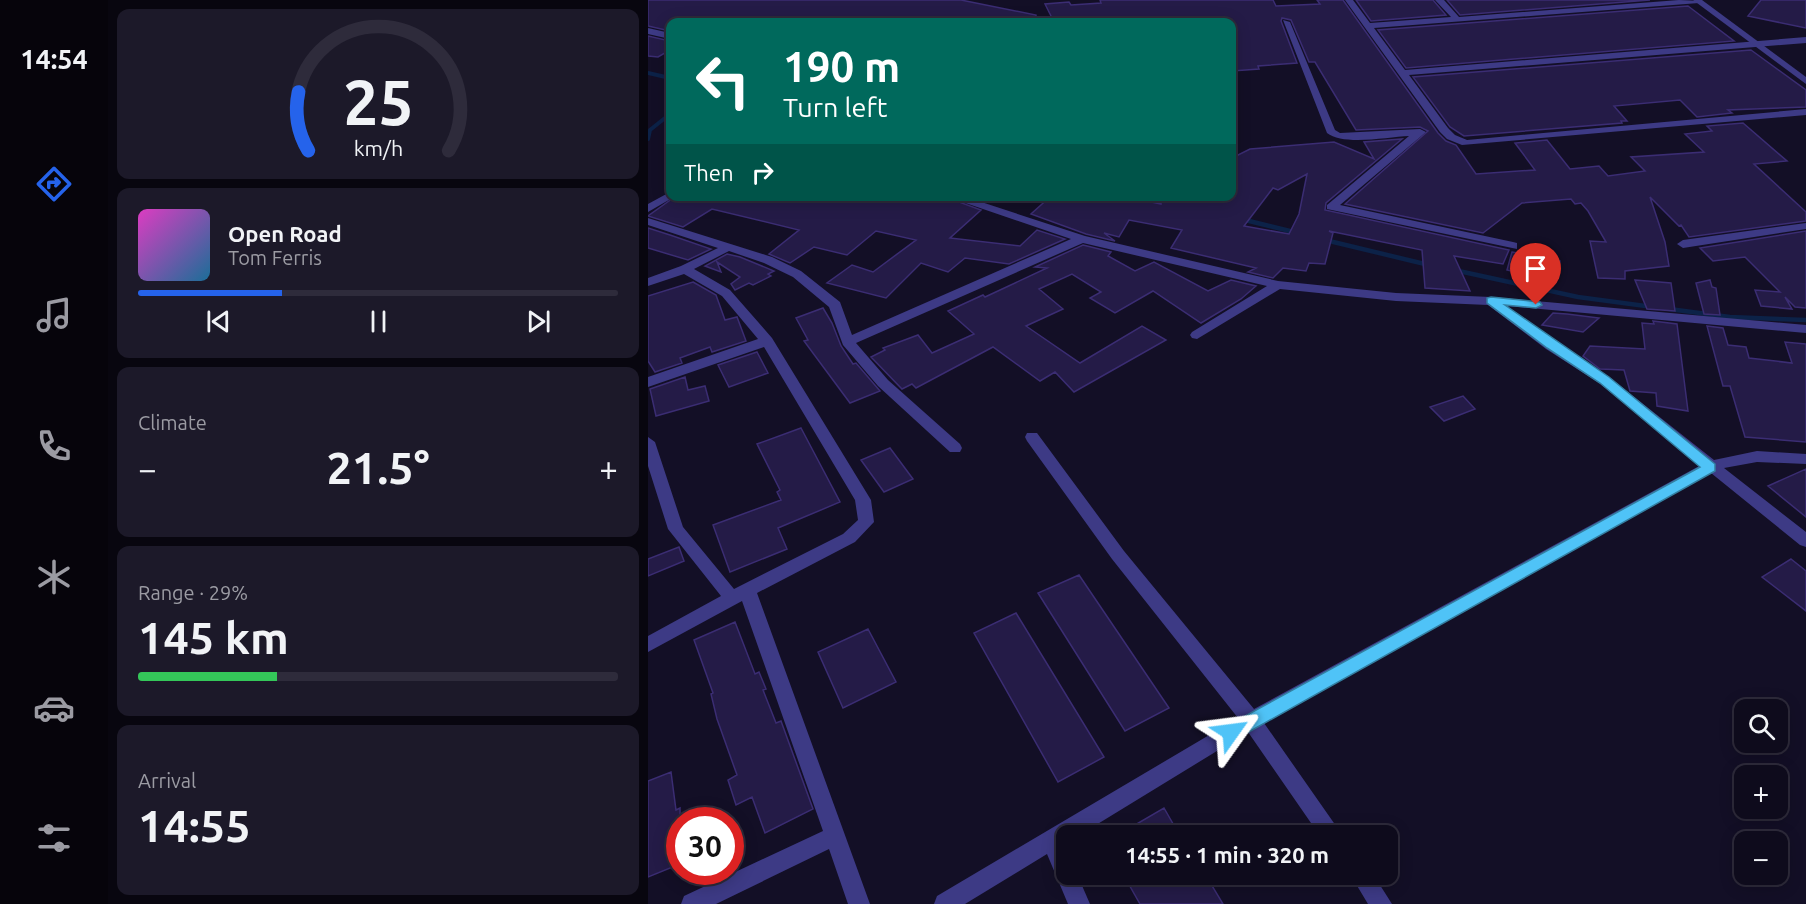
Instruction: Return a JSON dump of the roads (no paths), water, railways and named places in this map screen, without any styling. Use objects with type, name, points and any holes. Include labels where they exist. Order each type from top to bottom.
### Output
[{"type":"street","points":[[1349,0],[1444,130],[1450,137],[1466,142],[1806,112]]},
{"type":"street","points":[[1439,0],[1457,19]]},
{"type":"street","points":[[1600,0],[1609,7]]},
{"type":"street","points":[[1368,26],[1457,19],[1528,10],[1698,1],[1806,81]]},
{"type":"street","points":[[1286,22],[1331,131],[1337,136],[1444,130]]},
{"type":"street","points":[[648,31],[666,35]]},
{"type":"street","points":[[1404,73],[1806,40]]},
{"type":"street","points":[[1420,132],[1331,207],[1513,246]]},
{"type":"street","points":[[648,209],[666,198]]},
{"type":"street","points":[[965,201],[1082,239],[1278,285],[1396,297],[1491,301],[1806,329]]},
{"type":"street","points":[[648,221],[777,265],[797,274],[820,291],[835,305],[848,342],[883,383],[955,448]]},
{"type":"street","points":[[1683,244],[1806,226]]},
{"type":"street","points":[[848,342],[1082,239]]},
{"type":"street","points":[[648,282],[685,269],[726,248]]},
{"type":"street","points":[[648,645],[739,594],[849,538],[866,522],[863,500],[767,341],[726,293],[685,269]]},
{"type":"street","points":[[1197,334],[1278,285]]},
{"type":"street","points":[[1491,301],[1551,346],[1604,380],[1710,467],[1806,541]]},
{"type":"street","points":[[648,382],[767,341]]},
{"type":"street","points":[[1032,437],[1118,555],[1251,720],[1325,825]]},
{"type":"street","points":[[648,442],[676,529],[739,594],[835,836],[859,904]]},
{"type":"street","points":[[945,904],[1251,720],[1710,467],[1733,458],[1770,455],[1806,459]]},
{"type":"street","points":[[692,904],[835,836]]},
{"type":"street","points":[[1051,840],[1079,904]]},
{"type":"street","points":[[1368,885],[1381,904]]},
{"type":"waterway","points":[[648,73],[666,77]]},
{"type":"waterway","points":[[648,139],[650,130],[666,117]]},
{"type":"waterway","points":[[1241,219],[1298,233]]},
{"type":"waterway","points":[[1325,240],[1429,265]]},
{"type":"waterway","points":[[1454,270],[1578,297],[1653,307]]},
{"type":"waterway","points":[[1669,309],[1730,317],[1806,320]]}]
